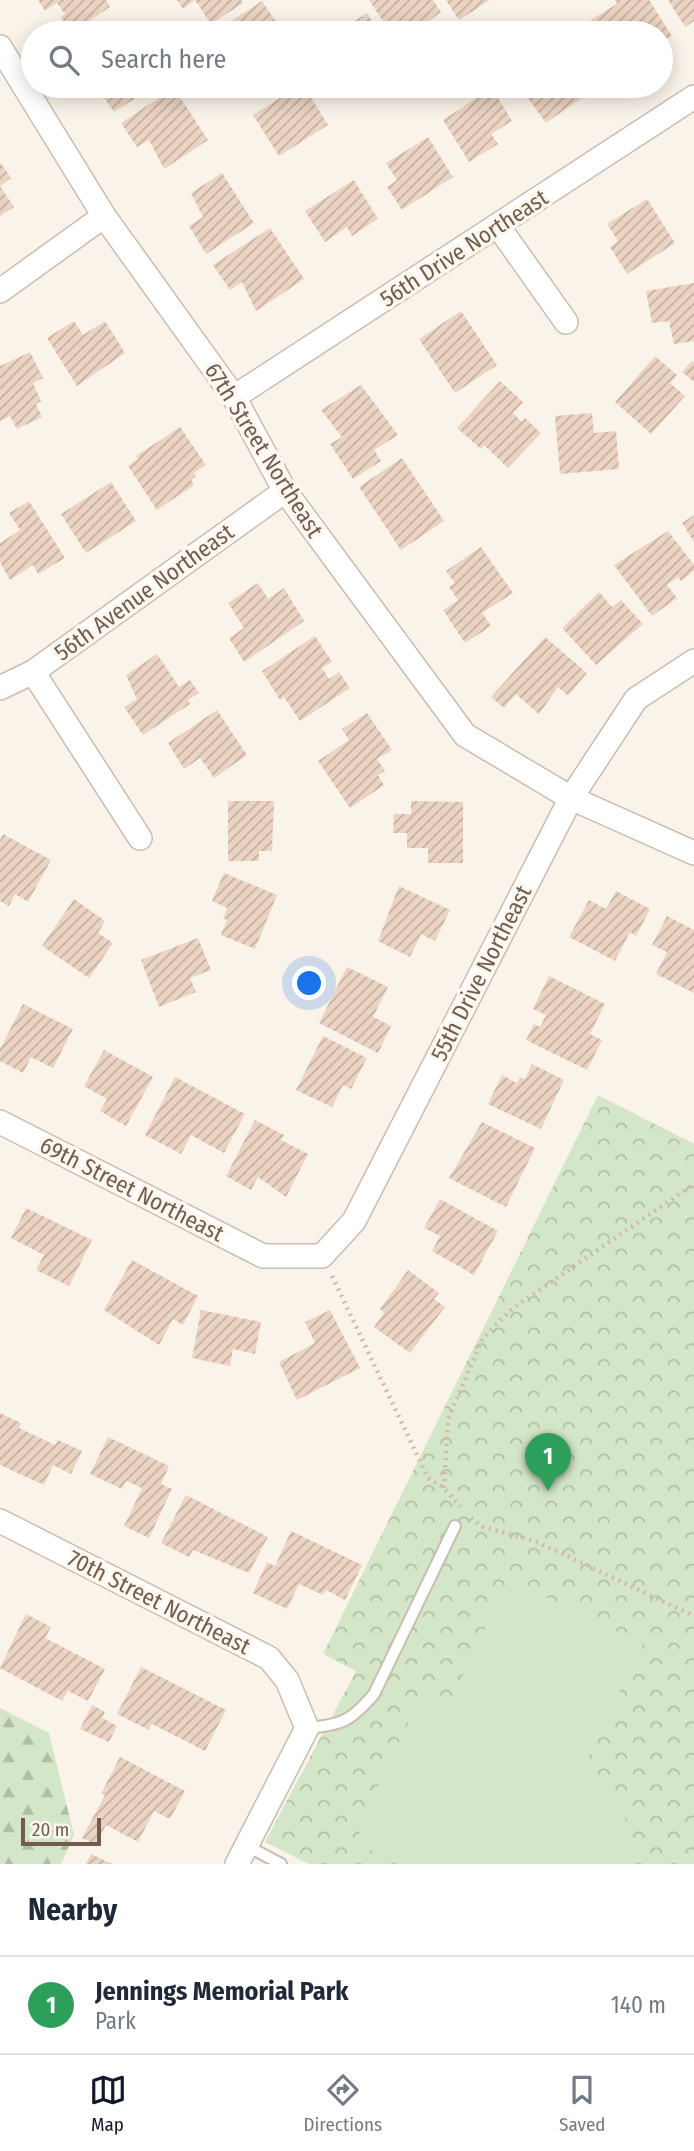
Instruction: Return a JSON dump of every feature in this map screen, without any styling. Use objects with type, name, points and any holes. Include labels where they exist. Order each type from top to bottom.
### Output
[{"type":"street","name":"67th Street Northeast","points":[[0,47],[21,81]]},
{"type":"street","name":"56th Drive Northeast","points":[[234,397],[694,97]]},
{"type":"street","name":"67th Street Northeast","points":[[31,98],[104,216],[234,397],[285,491],[466,735],[571,798],[694,853]]},
{"type":"street","points":[[0,291],[104,216]]},
{"type":"street","points":[[498,226],[566,322]]},
{"type":"street","name":"56th Avenue Northeast","points":[[0,688],[33,672],[285,491]]},
{"type":"street","name":"55th Drive Northeast","points":[[322,1256],[354,1221],[571,798],[636,699],[694,661]]},
{"type":"street","points":[[33,672],[140,838]]},
{"type":"street","name":"69th Street Northeast","points":[[0,1122],[263,1256],[322,1256]]},
{"type":"street","name":"70th Street Northeast","points":[[0,1521],[269,1658],[287,1679],[307,1728]]},
{"type":"street","points":[[242,1855],[307,1728]]},
{"type":"lane","points":[[307,1728],[339,1725],[358,1713],[374,1694],[455,1526]]},
{"type":"lane","points":[[242,1855],[281,1864]]},
{"type":"path","points":[[444,1488],[448,1419],[483,1338],[513,1308],[694,1184]]},
{"type":"path","points":[[322,1256],[428,1478],[444,1488],[467,1516],[483,1527],[535,1541],[694,1616]]},
{"type":"path","points":[[687,1612],[694,1609]]},
{"type":"green space","points":[[598,1095],[694,1144],[694,1864],[309,1864],[265,1842],[356,1671],[323,1654]]},
{"type":"green space","points":[[509,1579],[643,1644],[579,1777],[618,1799],[637,1850],[631,1864],[399,1864],[361,1845],[359,1827],[419,1700],[446,1711]]},
{"type":"green space","points":[[0,1708],[49,1733],[74,1835],[61,1864],[0,1864]]},
{"type":"building","points":[[38,0],[106,0],[110,7],[89,21],[64,21],[61,17],[65,14],[57,3],[45,11]]},
{"type":"building","points":[[177,0],[195,0],[183,9]]},
{"type":"building","points":[[195,0],[241,0],[243,3],[216,21],[209,21]]},
{"type":"building","points":[[369,0],[433,0],[441,12],[429,21],[383,21]]},
{"type":"building","points":[[446,0],[490,0],[459,20]]},
{"type":"building","points":[[615,0],[649,0],[662,21],[592,21],[617,4]]},
{"type":"building","points":[[668,0],[694,0],[694,21],[685,27]]},
{"type":"building","points":[[262,1],[276,21],[231,21]]},
{"type":"building","points":[[367,13],[372,21],[355,21]]},
{"type":"building","points":[[104,98],[136,98],[114,112]]},
{"type":"building","points":[[159,98],[181,98],[208,140],[164,169],[149,140],[137,147],[121,123]]},
{"type":"building","points":[[280,98],[311,98],[328,125],[279,156],[253,115]]},
{"type":"building","points":[[477,98],[498,98],[512,121],[491,134],[498,144],[469,162],[443,120]]},
{"type":"building","points":[[528,98],[582,98],[546,123]]},
{"type":"building","points":[[428,137],[453,177],[402,210],[387,187],[397,180],[386,163]]},
{"type":"building","points":[[0,162],[11,178],[0,186]]},
{"type":"building","points":[[222,173],[254,223],[206,254],[189,226],[203,217],[191,193]]},
{"type":"building","points":[[354,180],[378,219],[352,236],[347,227],[325,242],[305,211]]},
{"type":"building","points":[[0,186],[14,207],[0,216]]},
{"type":"building","points":[[647,199],[675,243],[627,274],[610,247],[618,241],[607,224]]},
{"type":"building","points":[[270,228],[304,279],[256,311],[242,282],[230,290],[213,265]]},
{"type":"building","points":[[694,283],[694,341],[674,344],[669,321],[652,323],[646,291]]},
{"type":"building","points":[[461,311],[497,365],[455,393],[419,339]]},
{"type":"building","points":[[74,321],[83,335],[105,321],[125,353],[77,386],[47,338]]},
{"type":"building","points":[[30,352],[43,378],[33,383],[41,401],[36,404],[42,417],[17,429],[10,416],[0,421],[0,366]]},
{"type":"building","points":[[655,356],[677,375],[670,383],[685,396],[651,434],[615,402]]},
{"type":"building","points":[[692,361],[694,363],[694,382],[682,372]]},
{"type":"building","points":[[500,381],[523,402],[513,413],[522,422],[525,418],[541,433],[508,468],[484,445],[481,449],[457,428]]},
{"type":"building","points":[[361,385],[398,435],[374,450],[381,461],[353,479],[330,444],[342,437],[321,410]]},
{"type":"building","points":[[592,413],[594,433],[616,431],[619,469],[560,474],[555,416]]},
{"type":"building","points":[[180,427],[206,465],[194,473],[196,476],[191,480],[194,485],[157,510],[128,466],[138,459],[136,456]]},
{"type":"building","points":[[402,458],[444,521],[401,550],[359,487]]},
{"type":"building","points":[[111,482],[136,521],[86,553],[61,514]]},
{"type":"building","points":[[29,501],[65,558],[38,574],[33,565],[10,580],[0,562],[0,543],[20,530],[9,513]]},
{"type":"building","points":[[694,515],[694,542],[682,523]]},
{"type":"building","points":[[668,531],[694,565],[694,571],[681,581],[678,577],[667,585],[677,598],[652,616],[614,565]]},
{"type":"building","points":[[481,547],[513,593],[482,613],[491,626],[465,643],[443,610],[458,600],[449,587],[455,583],[446,571]]},
{"type":"building","points":[[258,583],[268,599],[284,588],[304,621],[244,662],[229,638],[244,628],[228,603]]},
{"type":"building","points":[[599,592],[612,607],[621,600],[643,624],[596,665],[562,628]]},
{"type":"building","points":[[315,636],[332,662],[322,668],[329,679],[339,672],[350,688],[300,721],[284,697],[280,700],[262,671]]},
{"type":"building","points":[[545,637],[587,673],[568,696],[558,687],[539,714],[516,694],[504,708],[491,697]]},
{"type":"building","points":[[157,654],[179,687],[190,680],[199,693],[188,700],[190,704],[143,735],[124,707],[137,699],[126,675]]},
{"type":"building","points":[[217,710],[247,755],[214,778],[200,758],[184,769],[168,743]]},
{"type":"building","points":[[367,713],[392,750],[377,759],[385,771],[378,775],[384,785],[350,808],[318,761],[349,740],[342,729]]},
{"type":"building","points":[[228,801],[274,801],[272,851],[259,851],[259,861],[228,861]]},
{"type":"building","points":[[411,801],[463,802],[463,863],[428,863],[428,848],[407,848],[407,833],[393,833],[394,814],[411,814]]},
{"type":"building","points":[[3,834],[51,860],[28,902],[15,894],[9,906],[0,901],[0,840]]},
{"type":"building","points":[[224,873],[277,895],[255,949],[221,935],[227,920],[223,918],[227,908],[212,901]]},
{"type":"building","points":[[399,886],[450,910],[435,941],[421,934],[410,957],[378,941]]},
{"type":"building","points":[[616,891],[650,909],[636,936],[630,932],[615,961],[569,937],[589,900],[606,909]]},
{"type":"building","points":[[74,899],[105,921],[98,933],[113,943],[89,978],[42,946]]},
{"type":"building","points":[[667,916],[694,930],[694,993],[656,974],[667,952],[652,945]]},
{"type":"building","points":[[198,938],[211,970],[190,978],[196,992],[159,1007],[141,960]]},
{"type":"building","points":[[347,967],[388,987],[373,1017],[391,1026],[378,1053],[319,1023]]},
{"type":"building","points":[[549,976],[605,1004],[590,1034],[602,1040],[587,1070],[526,1040],[534,1024],[540,1027],[546,1015],[533,1009]]},
{"type":"building","points":[[23,1004],[73,1029],[53,1068],[31,1057],[23,1073],[0,1061],[0,1049]]},
{"type":"building","points":[[323,1036],[367,1058],[351,1089],[343,1085],[332,1107],[296,1090]]},
{"type":"building","points":[[104,1050],[153,1077],[126,1126],[100,1111],[107,1099],[84,1086]]},
{"type":"building","points":[[532,1064],[564,1080],[541,1129],[488,1104],[502,1075],[517,1083],[520,1077],[525,1079]]},
{"type":"building","points":[[175,1077],[245,1114],[224,1153],[191,1135],[181,1154],[145,1135]]},
{"type":"building","points":[[255,1120],[284,1135],[281,1140],[308,1154],[286,1197],[258,1177],[251,1190],[226,1176]]},
{"type":"building","points":[[482,1122],[535,1148],[506,1207],[449,1178]]},
{"type":"building","points":[[440,1199],[498,1231],[474,1275],[432,1251],[440,1236],[424,1228]]},
{"type":"building","points":[[26,1208],[92,1240],[69,1286],[36,1270],[44,1255],[11,1238]]},
{"type":"building","points":[[132,1260],[198,1296],[183,1325],[173,1319],[159,1345],[104,1310]]},
{"type":"building","points":[[408,1270],[439,1293],[434,1299],[445,1307],[410,1353],[374,1327],[384,1313],[380,1309]]},
{"type":"building","points":[[201,1310],[261,1322],[255,1354],[233,1349],[230,1366],[192,1358]]},
{"type":"building","points":[[330,1310],[360,1368],[297,1400],[279,1362],[315,1343],[305,1322]]},
{"type":"building","points":[[0,1413],[21,1423],[19,1428],[55,1445],[58,1440],[82,1451],[71,1474],[53,1465],[44,1485],[0,1465]]},
{"type":"building","points":[[108,1437],[169,1466],[161,1484],[172,1489],[149,1538],[124,1526],[142,1488],[126,1481],[122,1489],[90,1474]]},
{"type":"building","points":[[186,1495],[268,1537],[249,1573],[193,1550],[189,1557],[161,1543]]},
{"type":"building","points":[[291,1531],[362,1565],[345,1600],[326,1590],[323,1595],[299,1584],[287,1609],[253,1593],[267,1562],[275,1566]]},
{"type":"building","points":[[26,1614],[51,1627],[45,1638],[105,1669],[88,1701],[68,1691],[62,1701],[0,1668]]},
{"type":"building","points":[[141,1667],[226,1710],[205,1751],[152,1724],[149,1730],[117,1714]]},
{"type":"building","points":[[92,1705],[105,1712],[102,1718],[117,1726],[109,1742],[80,1729]]},
{"type":"building","points":[[120,1757],[185,1791],[170,1819],[154,1811],[138,1842],[106,1825],[96,1845],[82,1838],[105,1795],[101,1794]]},
{"type":"building","points":[[91,1854],[112,1864],[86,1864]]},
{"type":"place","name":"Jennings Memorial Park","points":[[548,1491]]}]
